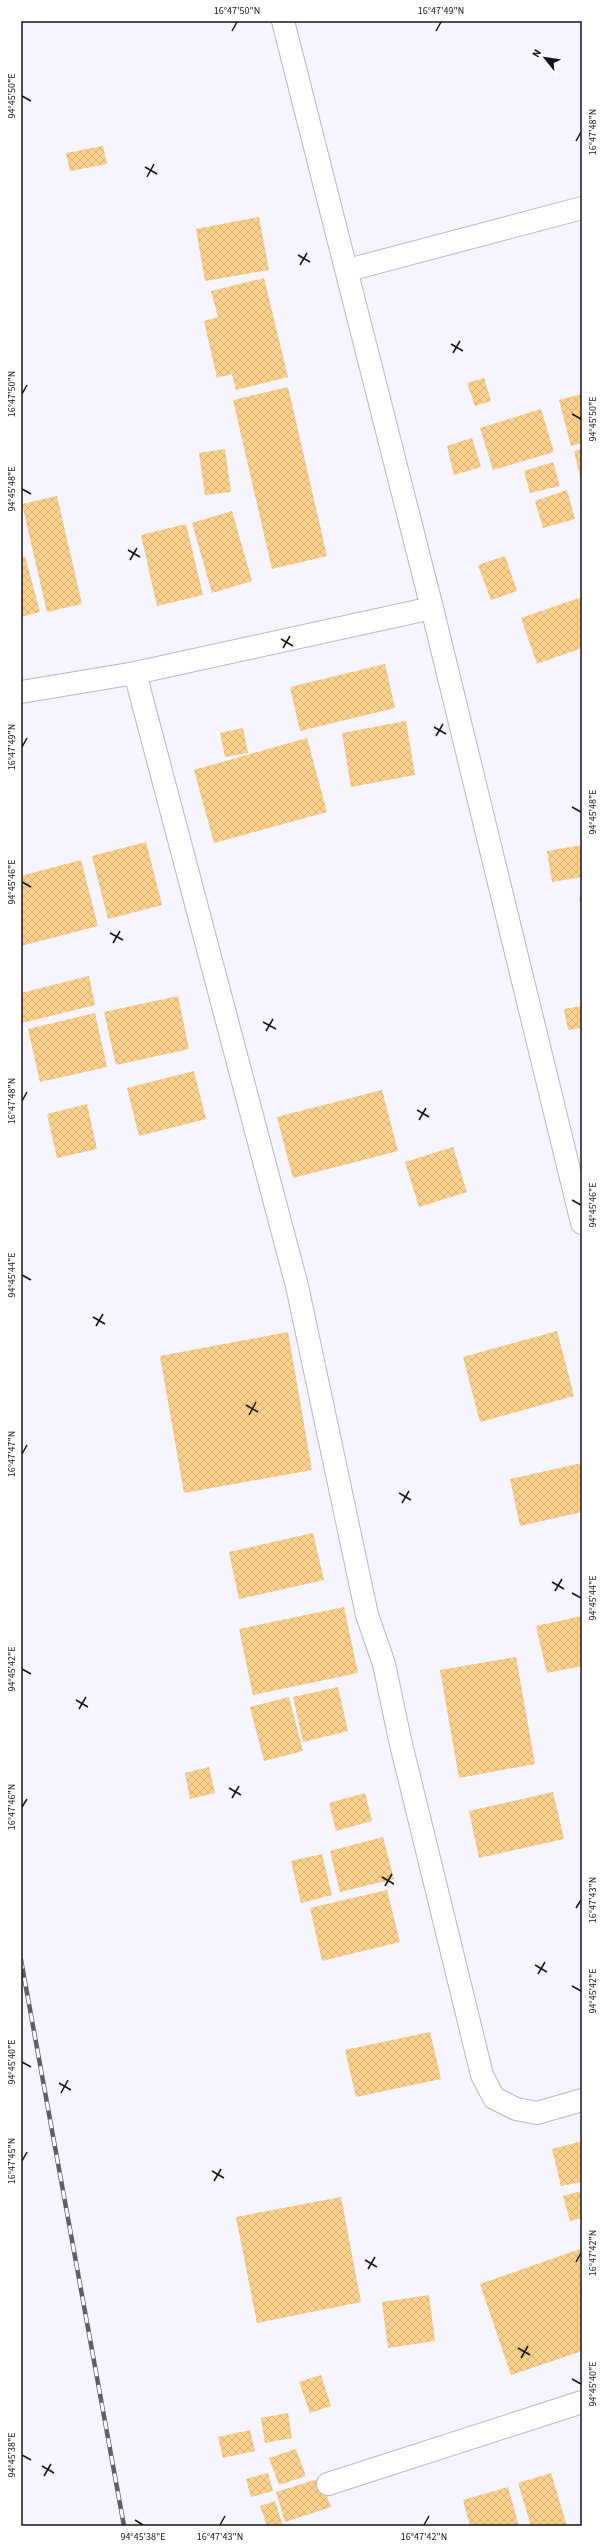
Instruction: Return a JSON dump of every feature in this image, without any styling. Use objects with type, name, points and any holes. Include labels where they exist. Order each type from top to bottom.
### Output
[{"type":"street","points":[[283,21],[348,270],[581,1217]]},
{"type":"street","points":[[348,270],[582,208]]},
{"type":"street","points":[[21,692],[135,673],[432,608]]},
{"type":"street","points":[[135,673],[297,1286],[367,1615],[384,1664],[400,1740],[482,2075],[494,2098],[516,2109],[537,2113],[582,2100]]},
{"type":"street","points":[[328,2484],[582,2402]]},
{"type":"building","points":[[103,146],[107,164],[70,171],[66,153]]},
{"type":"building","points":[[259,217],[269,270],[205,281],[196,229]]},
{"type":"building","points":[[264,278],[288,377],[236,390],[232,374],[217,378],[204,321],[218,317],[211,291]]},
{"type":"building","points":[[484,378],[491,401],[475,406],[467,383]]},
{"type":"building","points":[[288,387],[327,556],[272,569],[233,400]]},
{"type":"building","points":[[582,394],[582,443],[571,446],[559,400]]},
{"type":"building","points":[[541,409],[554,452],[493,470],[480,428]]},
{"type":"building","points":[[472,438],[481,467],[454,475],[447,446]]},
{"type":"building","points":[[225,449],[231,492],[205,495],[199,453]]},
{"type":"building","points":[[582,449],[582,481],[581,481],[574,451]]},
{"type":"building","points":[[553,462],[560,486],[530,493],[524,471]]},
{"type":"building","points":[[567,490],[575,519],[543,528],[535,501]]},
{"type":"building","points":[[57,496],[82,604],[47,612],[22,504]]},
{"type":"building","points":[[232,511],[252,581],[212,593],[192,523]]},
{"type":"building","points":[[186,524],[203,595],[157,606],[141,535]]},
{"type":"building","points":[[25,556],[40,612],[21,617],[21,558]]},
{"type":"building","points":[[505,556],[517,591],[491,600],[478,565]]},
{"type":"building","points":[[582,597],[582,648],[537,664],[521,618]]},
{"type":"building","points":[[385,664],[395,708],[300,731],[290,687]]},
{"type":"building","points":[[406,721],[415,775],[351,787],[342,733]]},
{"type":"building","points":[[243,728],[248,753],[225,757],[220,733]]},
{"type":"building","points":[[307,738],[327,812],[214,843],[194,770]]},
{"type":"building","points":[[146,842],[162,905],[108,919],[92,856]]},
{"type":"building","points":[[582,845],[582,877],[552,882],[547,851]]},
{"type":"building","points":[[81,860],[98,926],[21,946],[21,876]]},
{"type":"building","points":[[582,896],[582,908],[581,908],[579,897]]},
{"type":"building","points":[[89,976],[95,1005],[22,1023],[21,993]]},
{"type":"building","points":[[178,996],[189,1049],[116,1065],[104,1012]]},
{"type":"building","points":[[582,1006],[582,1028],[568,1030],[564,1009]]},
{"type":"building","points":[[95,1013],[107,1067],[40,1082],[28,1029]]},
{"type":"building","points":[[194,1071],[206,1119],[139,1136],[127,1088]]},
{"type":"building","points":[[382,1090],[398,1151],[293,1178],[277,1117]]},
{"type":"building","points":[[87,1104],[97,1149],[57,1158],[47,1114]]},
{"type":"building","points":[[453,1147],[467,1192],[419,1207],[405,1162]]},
{"type":"building","points":[[557,1331],[574,1396],[480,1422],[463,1357]]},
{"type":"building","points":[[288,1332],[312,1470],[184,1493],[160,1356]]},
{"type":"building","points":[[582,1463],[582,1512],[520,1526],[510,1479]]},
{"type":"building","points":[[313,1533],[324,1580],[239,1599],[229,1552]]},
{"type":"building","points":[[344,1607],[358,1673],[253,1695],[239,1629]]},
{"type":"building","points":[[582,1616],[582,1666],[547,1673],[536,1626]]},
{"type":"building","points":[[516,1657],[535,1764],[459,1778],[440,1670]]},
{"type":"building","points":[[338,1687],[348,1731],[303,1742],[293,1697]]},
{"type":"building","points":[[289,1697],[303,1751],[264,1761],[250,1707]]},
{"type":"building","points":[[209,1767],[215,1793],[190,1799],[185,1773]]},
{"type":"building","points":[[553,1792],[564,1839],[479,1858],[469,1811]]},
{"type":"building","points":[[365,1793],[372,1821],[336,1831],[329,1803]]},
{"type":"building","points":[[383,1837],[394,1879],[340,1892],[330,1851]]},
{"type":"building","points":[[322,1854],[332,1895],[301,1903],[291,1861]]},
{"type":"building","points":[[387,1890],[400,1942],[322,1961],[310,1908]]},
{"type":"building","points":[[430,2032],[441,2079],[356,2097],[345,2050]]},
{"type":"building","points":[[582,2141],[582,2182],[561,2186],[552,2149]]},
{"type":"building","points":[[582,2191],[582,2218],[570,2221],[563,2196]]},
{"type":"building","points":[[341,2197],[361,2302],[257,2323],[236,2217]]},
{"type":"building","points":[[580,2249],[582,2351],[511,2375],[480,2284]]},
{"type":"building","points":[[429,2295],[435,2341],[388,2348],[382,2302]]},
{"type":"building","points":[[321,2375],[331,2406],[310,2413],[299,2382]]},
{"type":"building","points":[[288,2413],[292,2438],[265,2443],[261,2418]]},
{"type":"building","points":[[250,2430],[255,2451],[223,2458],[218,2437]]},
{"type":"building","points":[[296,2449],[306,2476],[279,2485],[269,2458]]},
{"type":"building","points":[[268,2473],[273,2491],[251,2497],[246,2479]]},
{"type":"building","points":[[551,2473],[567,2526],[531,2526],[518,2483]]},
{"type":"building","points":[[321,2478],[331,2507],[285,2522],[276,2492]]},
{"type":"building","points":[[508,2487],[519,2526],[470,2526],[463,2500]]},
{"type":"building","points":[[275,2501],[283,2526],[267,2526],[260,2506]]},
{"type":"railway","points":[[21,1960],[124,2526]]}]
